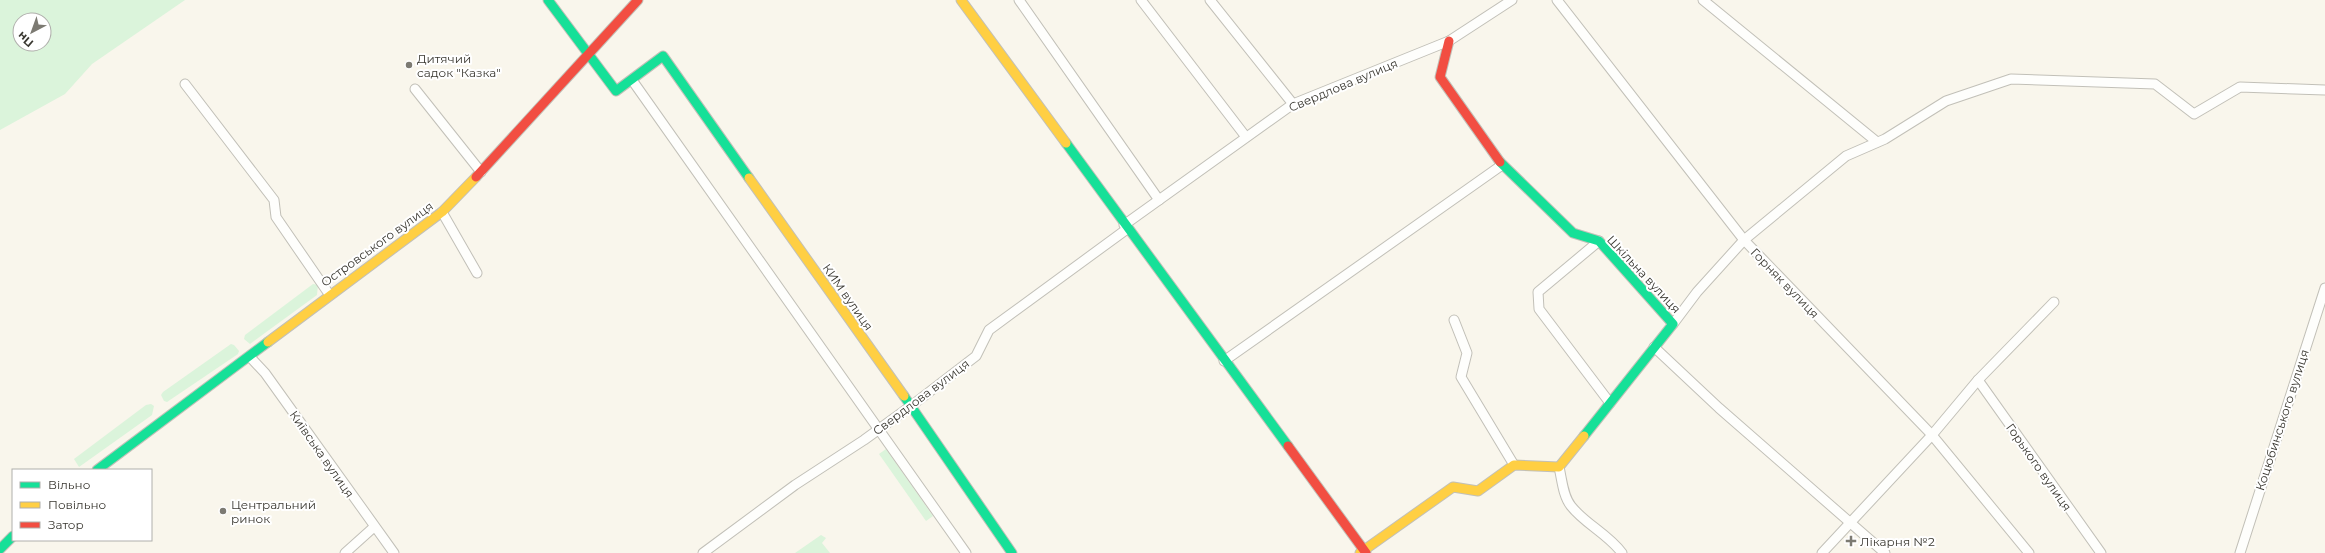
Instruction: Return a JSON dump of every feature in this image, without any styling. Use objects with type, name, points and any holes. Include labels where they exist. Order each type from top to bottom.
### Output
[{"type":"street","points":[[548,0],[616,92],[632,80],[880,429],[966,553]]},
{"type":"street","name":"Островського вулиця","points":[[98,469],[250,357],[329,294],[442,212],[481,172],[587,54],[638,0]]},
{"type":"street","points":[[961,0],[1363,552],[1453,487],[1478,491],[1514,465],[1560,467],[1563,489],[1571,506],[1612,540],[1622,553]]},
{"type":"street","points":[[1019,0],[1159,200]]},
{"type":"street","points":[[1142,0],[1246,137]]},
{"type":"street","points":[[1210,0],[1293,104]]},
{"type":"street","name":"Свердлова вулиця","points":[[703,553],[795,486],[880,429],[911,406],[976,356],[989,330],[1126,227],[1159,200],[1293,104],[1449,41],[1512,0]]},
{"type":"street","name":"Горняк вулиця","points":[[1557,0],[1744,240],[1932,435],[2029,553]]},
{"type":"street","points":[[1703,0],[1877,142]]},
{"type":"street","name":"Шкільна вулиця","points":[[1449,41],[1440,77],[1502,165],[1574,233],[1599,241],[1673,324],[1560,467]]},
{"type":"street","name":"КИМ вулиця","points":[[632,80],[663,56],[911,406],[1012,553]]},
{"type":"street","points":[[1673,324],[1697,292],[1744,240],[1846,156],[1877,142],[1946,101],[2011,79],[2155,84],[2194,114],[2240,87],[2325,90]]},
{"type":"street","points":[[185,84],[274,200],[276,217],[329,294]]},
{"type":"street","points":[[414,89],[481,172]]},
{"type":"street","points":[[1224,361],[1502,165]]},
{"type":"street","points":[[442,212],[477,273]]},
{"type":"street","points":[[1599,241],[1538,292],[1539,309],[1610,402]]},
{"type":"street","name":"Коцюбинського вулиця","points":[[2240,553],[2325,288]]},
{"type":"street","points":[[1822,553],[1932,435],[1978,380],[2054,302]]},
{"type":"street","points":[[1454,320],[1467,353],[1461,377],[1514,465]]},
{"type":"street","points":[[1654,347],[1719,408],[1885,553]]},
{"type":"street","name":"Київська вулиця","points":[[250,357],[265,373],[394,553]]},
{"type":"street","name":"Горького вулиця","points":[[1978,380],[2101,553]]},
{"type":"street","points":[[345,553],[374,527]]},
{"type":"street","points":[[0,549],[12,537]]},
{"type":"green space","points":[[0,0],[185,0],[92,64],[65,94],[0,130]]},
{"type":"green space","points":[[313,284],[318,285],[317,295],[250,344],[244,339],[245,335]]},
{"type":"green space","points":[[231,344],[234,345],[239,351],[238,354],[167,402],[164,401],[161,395],[163,392]]},
{"type":"green space","points":[[151,404],[154,406],[152,415],[79,467],[74,459],[146,405]]},
{"type":"green space","points":[[886,449],[933,516],[926,521],[879,454]]},
{"type":"green space","points":[[821,535],[826,538],[822,543],[830,553],[795,553]]},
{"type":"traffic: fast","points":[[548,0],[616,91],[663,56],[749,178]]},
{"type":"traffic: fast","points":[[1066,143],[1288,446]]},
{"type":"traffic: fast","points":[[1500,162],[1573,233],[1599,241],[1673,324],[1584,436]]},
{"type":"traffic: fast","points":[[98,469],[268,342]]},
{"type":"traffic: fast","points":[[904,396],[1012,553]]},
{"type":"traffic: fast","points":[[0,549],[12,537]]},
{"type":"traffic: slow","points":[[961,0],[1066,143]]},
{"type":"traffic: slow","points":[[268,342],[442,212],[476,177]]},
{"type":"traffic: slow","points":[[749,178],[904,396]]},
{"type":"traffic: slow","points":[[1360,553],[1453,487],[1478,491],[1514,465],[1559,467],[1584,436]]},
{"type":"traffic: jam","points":[[476,177],[638,0]]},
{"type":"traffic: jam","points":[[1449,41],[1440,77],[1500,162]]},
{"type":"traffic: jam","points":[[1288,446],[1366,553]]},
{"type":"place","name":"Дитячий садок \"Казка\"","points":[[409,65]]},
{"type":"place","name":"Центральний ринок","points":[[223,511]]},
{"type":"place","name":"Лікарня №2","points":[[1851,541]]}]
